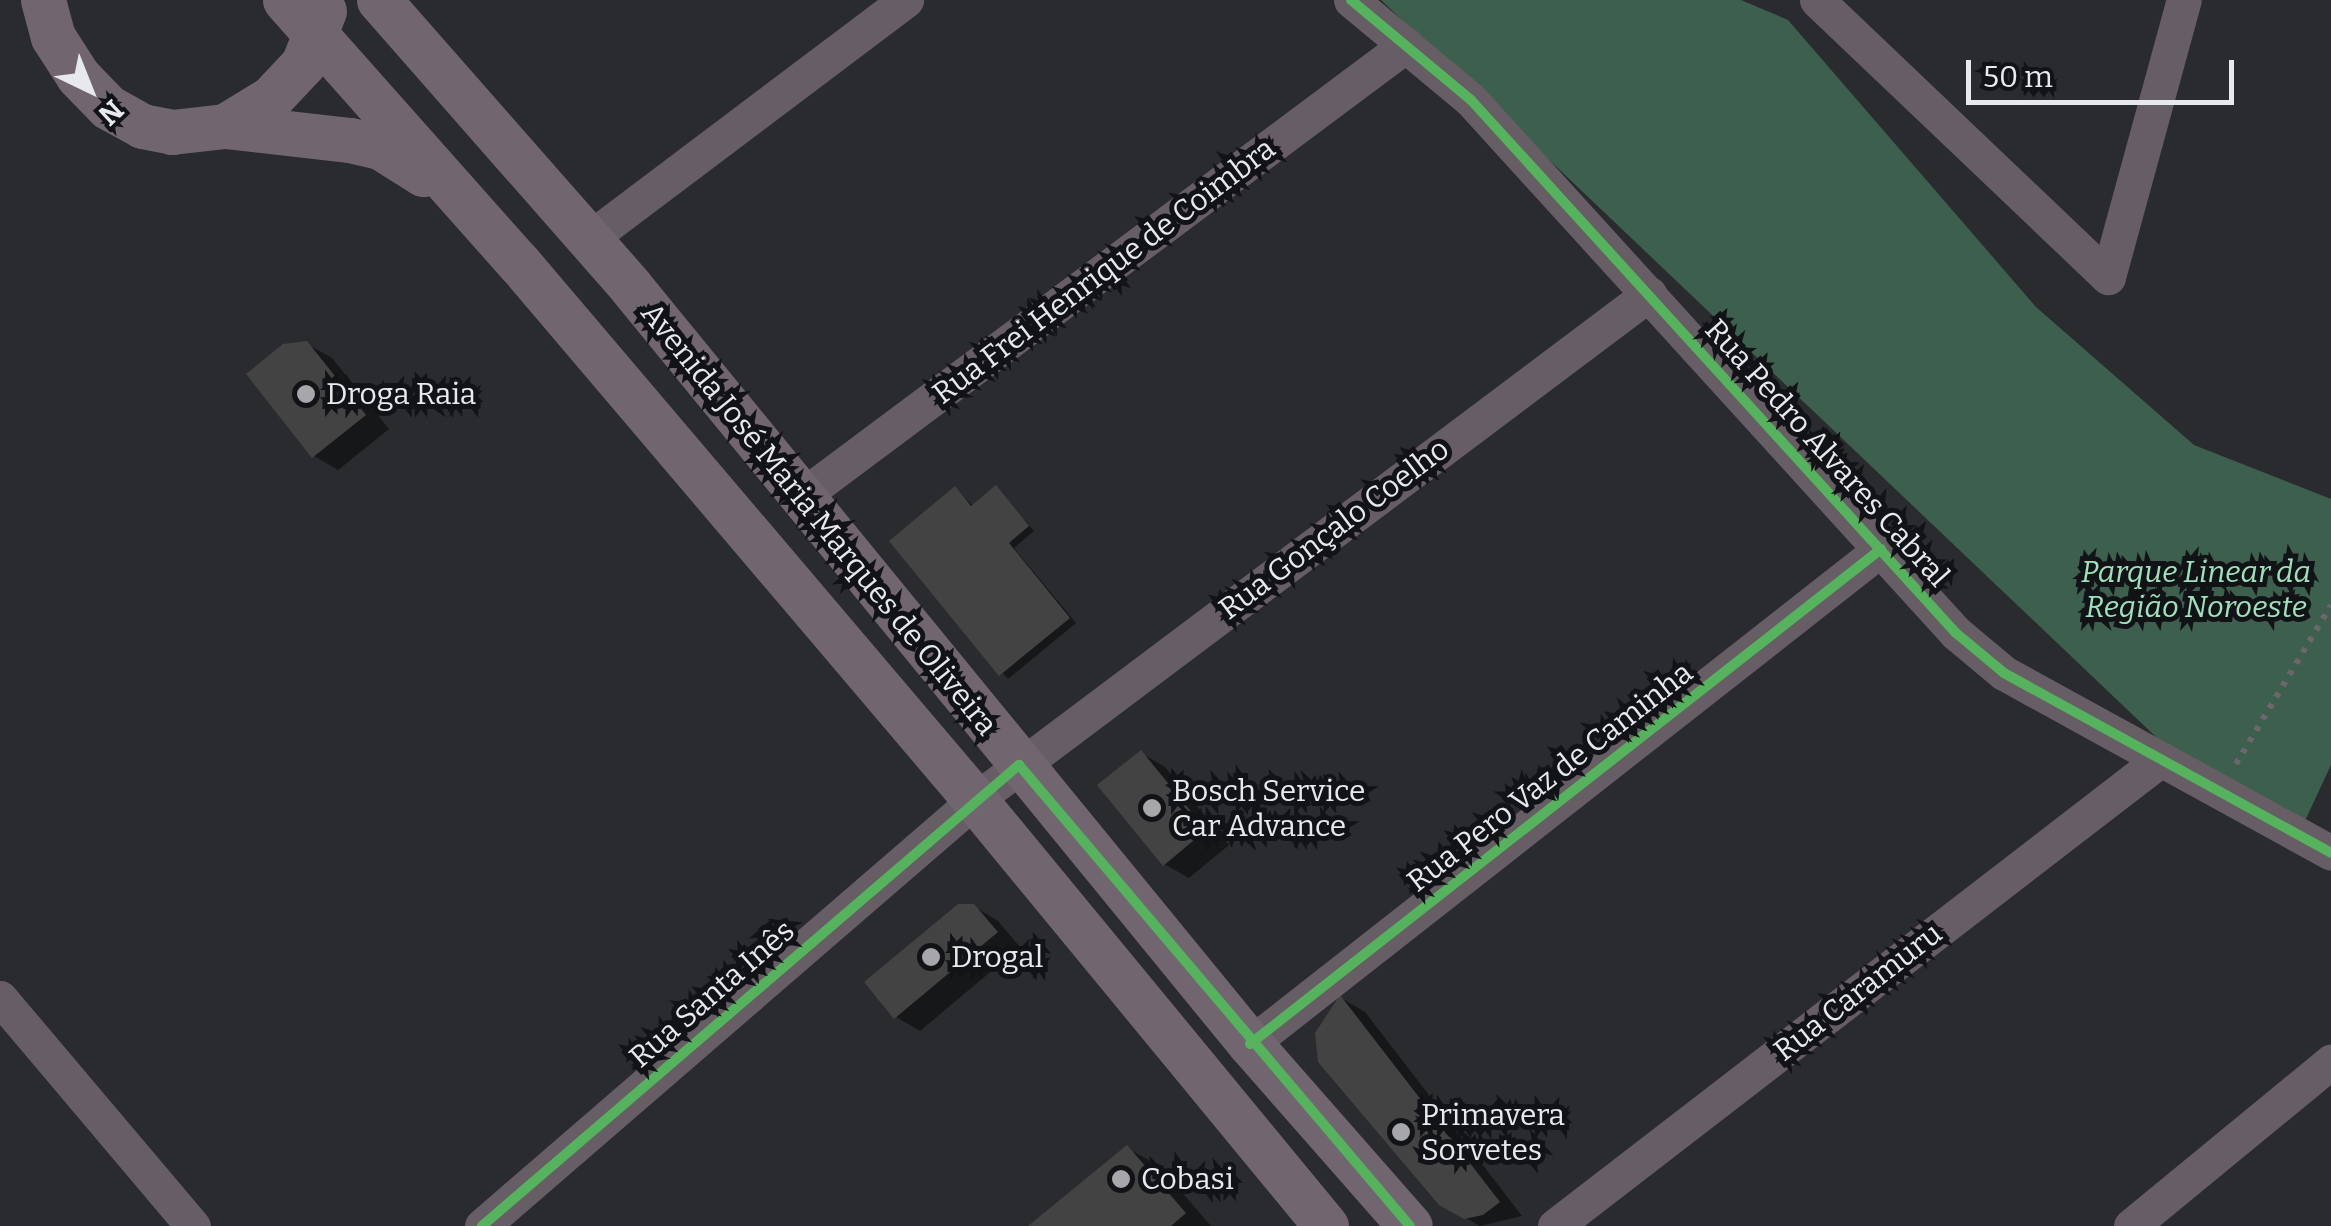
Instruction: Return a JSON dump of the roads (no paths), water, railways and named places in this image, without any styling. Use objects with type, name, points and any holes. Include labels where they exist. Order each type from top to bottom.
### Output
[{"type":"main road","points":[[43,0],[53,37],[108,108],[142,126],[172,132],[225,126],[380,146],[462,206]]},
{"type":"main road","points":[[285,0],[322,18],[462,206]]},
{"type":"main road","name":"Avenida José Maria Marques de Oliveira","points":[[379,0],[802,496],[1250,1044],[1410,1226]]},
{"type":"main road","points":[[225,126],[271,98],[303,64],[322,18]]},
{"type":"main road","name":"Avenida José Maria Marques de Oliveira","points":[[462,206],[975,800],[1326,1226]]},
{"type":"street","points":[[586,240],[906,0]]},
{"type":"street","points":[[1816,0],[2108,276],[2184,0]]},
{"type":"street","name":"Rua Pedro Alvares Cabral","points":[[1354,1],[1471,100],[1956,633],[2004,673],[2331,853]]},
{"type":"street","name":"Rua Frei Henrique de Coimbra","points":[[802,496],[1406,45]]},
{"type":"street","name":"Rua Gonçalo Coelho","points":[[975,800],[1649,294]]},
{"type":"street","name":"Rua Pero Vaz de Caminha","points":[[1250,1044],[1881,550]]},
{"type":"street","name":"Rua Caramuru","points":[[1556,1226],[2161,759]]},
{"type":"street","name":"Rua Santa Inês","points":[[482,1226],[975,800]]},
{"type":"street","points":[[0,998],[194,1226]]},
{"type":"street","points":[[2131,1226],[2331,1062]]},
{"type":"place","name":"Droga Raia","points":[[306,394]]},
{"type":"place","name":"Bosch Service Car Advance","points":[[1152,808]]},
{"type":"place","name":"Drogal","points":[[931,957]]},
{"type":"place","name":"Primavera Sorvetes","points":[[1401,1132]]},
{"type":"place","name":"Cobasi","points":[[1121,1179]]},
{"type":"park label","name":"Parque Linear da Região Noroeste","points":[[2196,589]]}]
